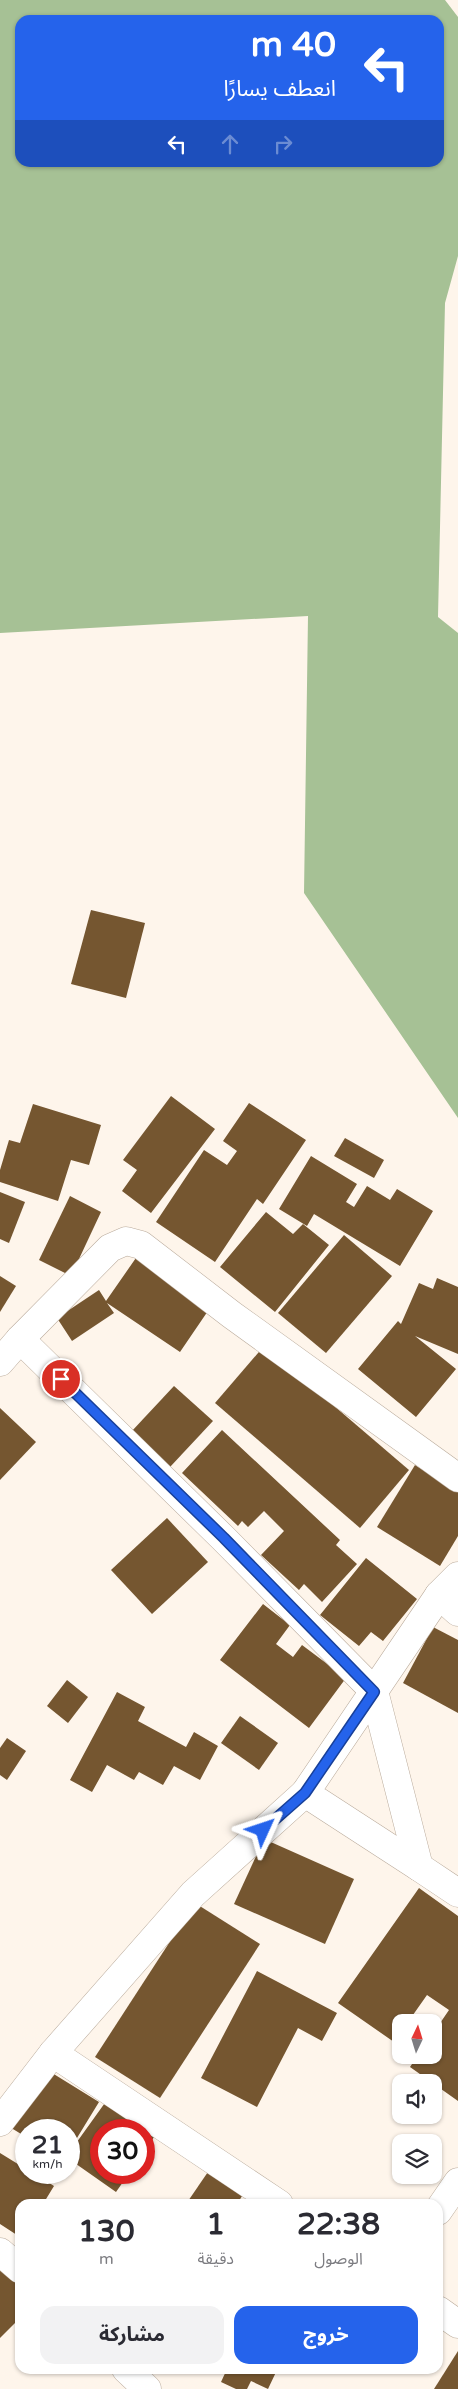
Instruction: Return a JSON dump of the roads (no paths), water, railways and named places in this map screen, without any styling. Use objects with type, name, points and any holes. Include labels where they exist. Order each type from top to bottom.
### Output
[{"type":"street","points":[[0,1362],[20,1339],[110,1248],[126,1241],[141,1245],[232,1315],[458,1478]]},
{"type":"street","points":[[20,1339],[224,1538],[374,1692],[419,1867]]},
{"type":"street","points":[[0,2122],[53,2053],[193,1894],[305,1793],[374,1692],[448,1603],[458,1576]]},
{"type":"street","points":[[305,1793],[458,1893]]},
{"type":"street","points":[[53,2053],[272,2199]]},
{"type":"street","points":[[443,2204],[458,2182]]},
{"type":"street","points":[[0,2252],[15,2265]]},
{"type":"street","points":[[443,2314],[458,2324]]},
{"type":"street","points":[[131,2374],[147,2389]]}]
